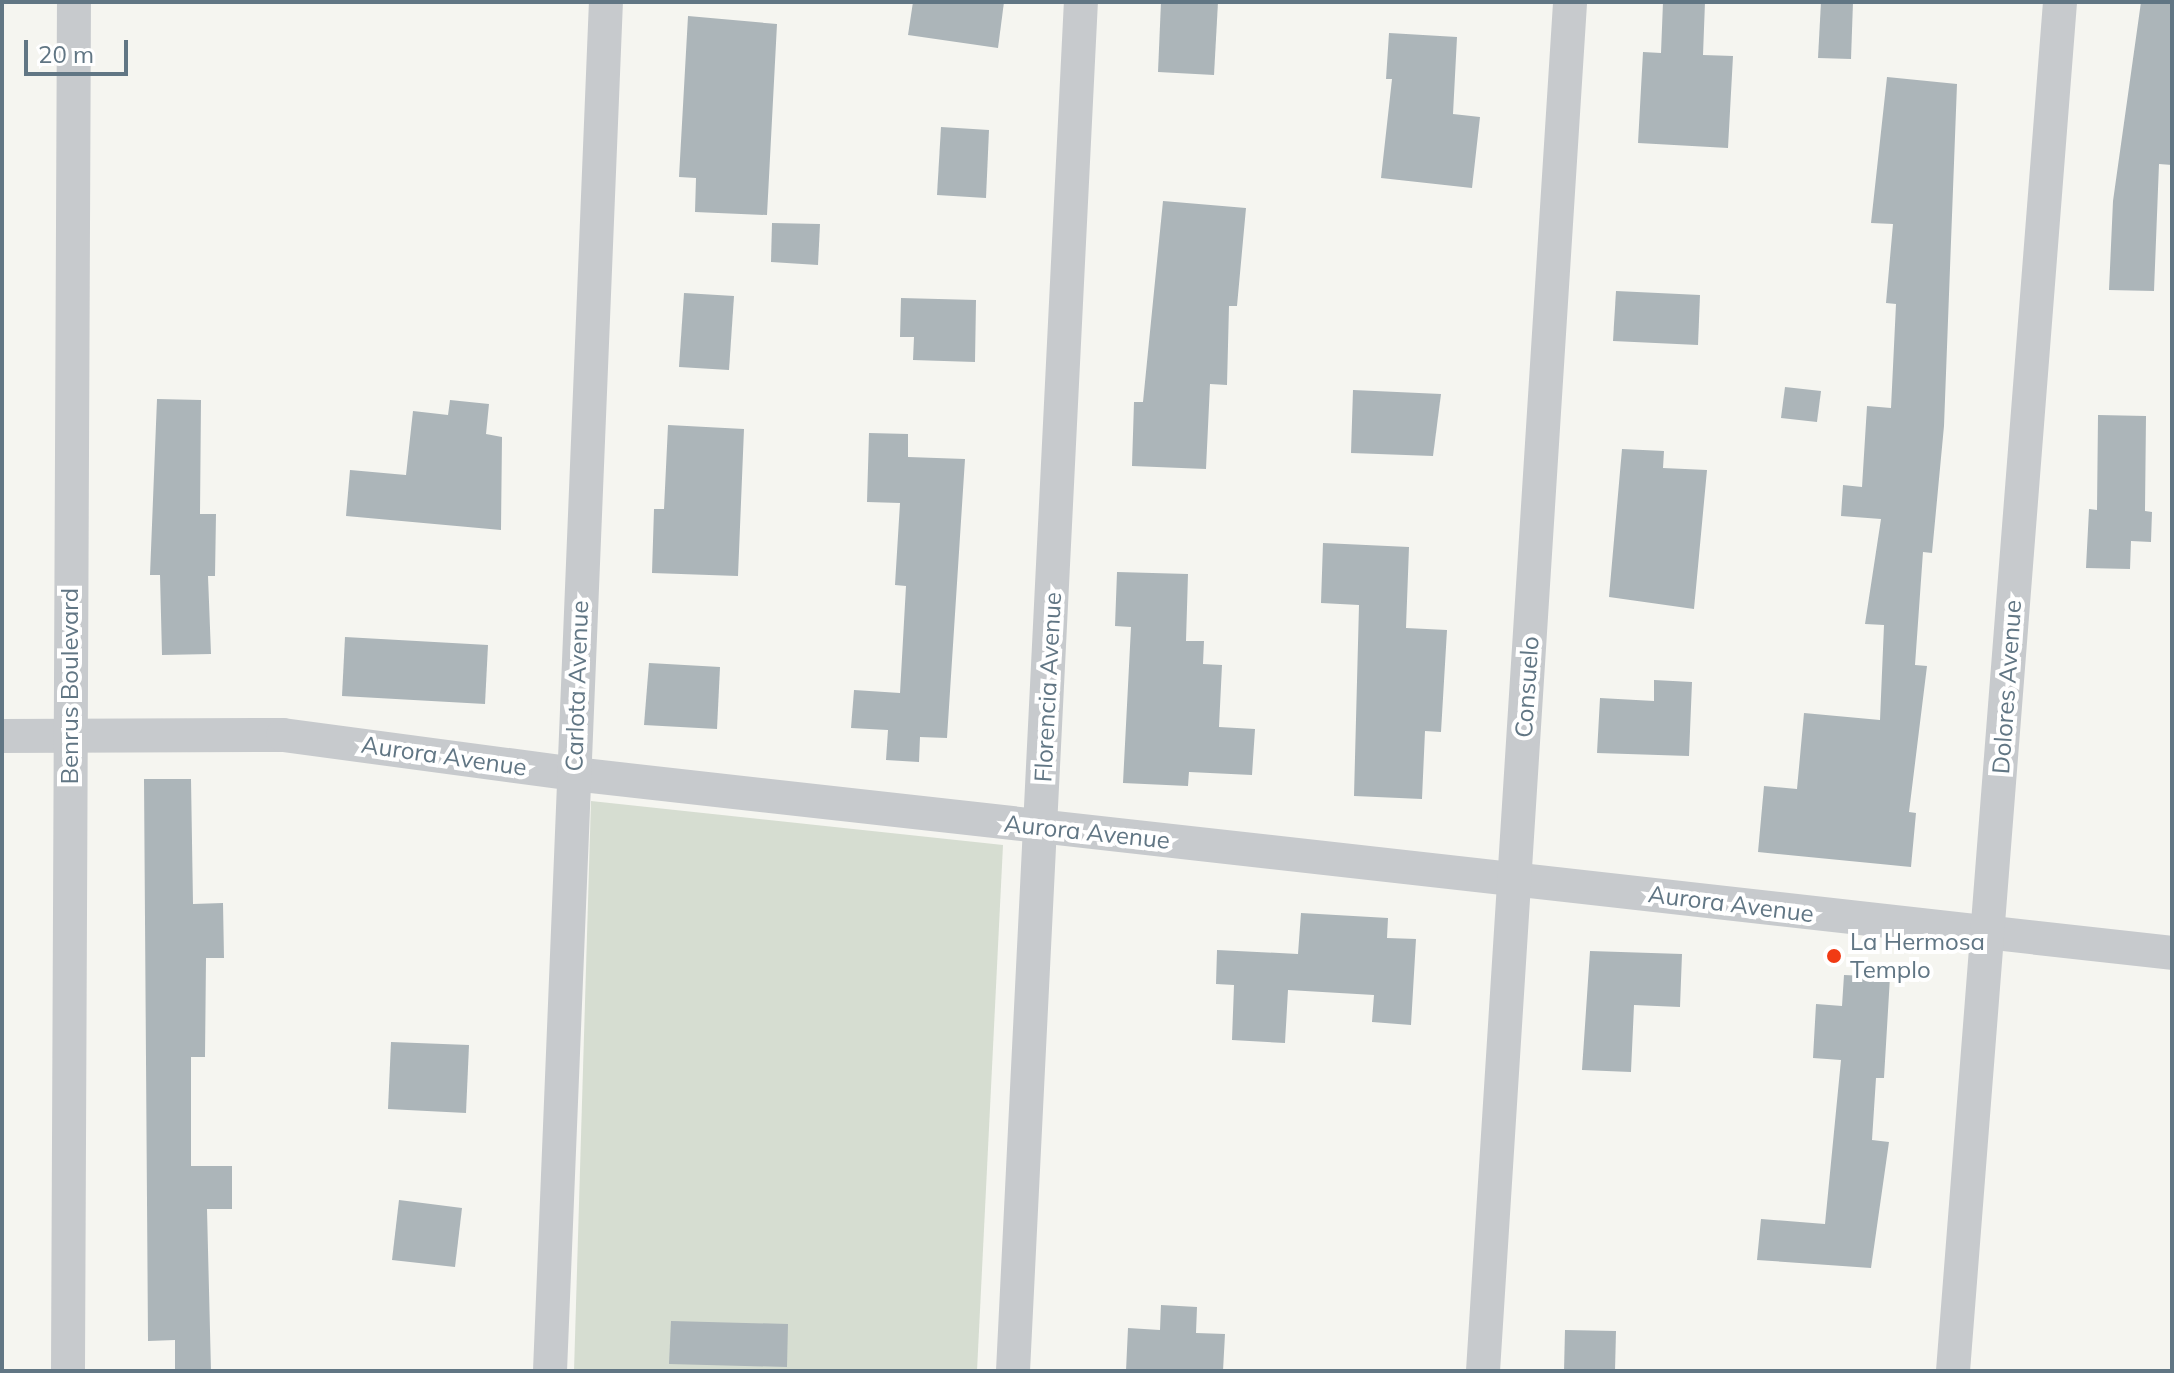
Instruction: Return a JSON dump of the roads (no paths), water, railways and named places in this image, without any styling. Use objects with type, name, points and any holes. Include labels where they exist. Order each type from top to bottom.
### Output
[{"type":"street","name":"Benrus Boulevard","points":[[68,1371],[74,2]]},
{"type":"street","name":"Carlota Avenue","points":[[550,1371],[606,2]]},
{"type":"street","name":"Florencia Avenue","points":[[1013,1371],[1081,2]]},
{"type":"street","name":"Consuelo","points":[[1483,1371],[1570,2]]},
{"type":"street","name":"Dolores Avenue","points":[[1953,1371],[2060,2]]},
{"type":"street","name":"Aurora Avenue","points":[[2,736],[283,735],[574,774],[1041,828],[2172,953]]},
{"type":"place","name":"La Hermosa Templo","points":[[1834,956]]}]
